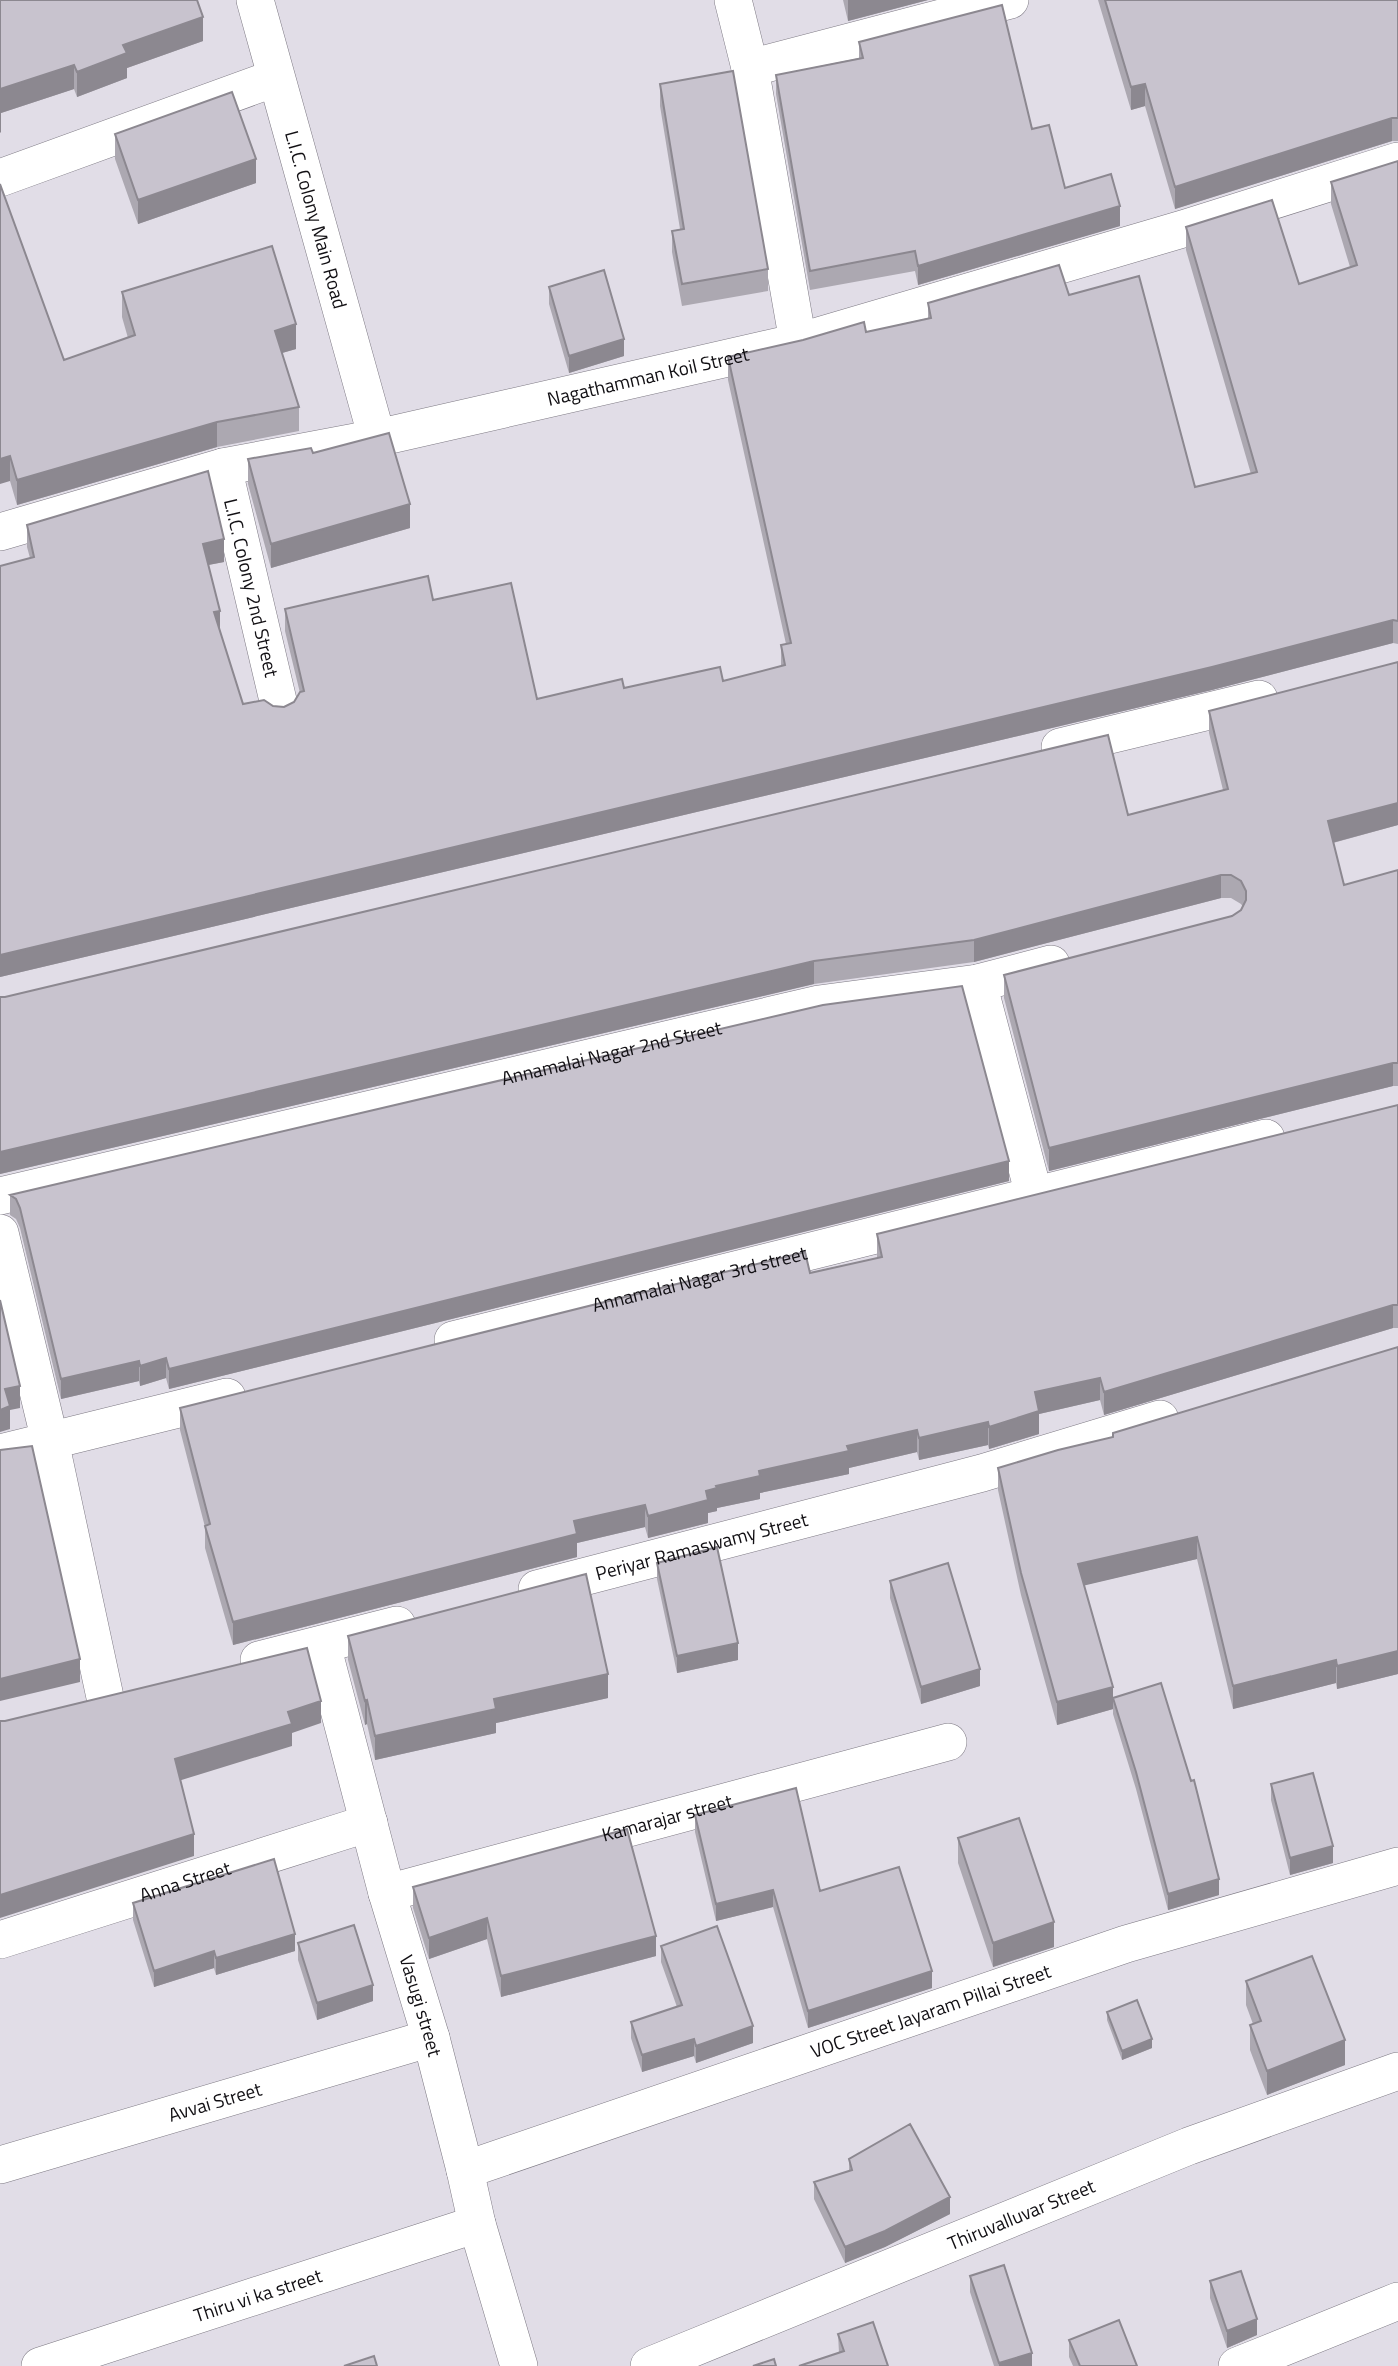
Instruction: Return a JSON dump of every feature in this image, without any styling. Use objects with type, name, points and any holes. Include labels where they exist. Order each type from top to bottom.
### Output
[{"type":"street","name":"L.I.C. Colony Main Road","points":[[255,0],[377,438]]},
{"type":"street","points":[[733,0],[750,68],[797,342]]},
{"type":"street","points":[[750,68],[1010,0]]},
{"type":"street","points":[[0,178],[275,78]]},
{"type":"street","name":"Nagathamman Koil Street","points":[[0,532],[223,467],[377,438],[797,342],[1186,228],[1398,161]]},
{"type":"street","name":"L.I.C. Colony 2nd Street","points":[[223,467],[280,709]]},
{"type":"street","points":[[1028,755],[1294,690]]},
{"type":"street","name":"Annamalai Nagar 2nd Street","points":[[0,1196],[819,1004],[978,983],[1083,956]]},
{"type":"street","points":[[978,983],[1034,1195]]},
{"type":"street","name":"Annamalai Nagar 3rd street","points":[[428,1346],[1304,1129]]},
{"type":"street","points":[[0,1233],[50,1441],[105,1697]]},
{"type":"street","points":[[0,1453],[252,1390]]},
{"type":"street","name":"Periyar Ramaswamy Street","points":[[511,1596],[982,1473],[1190,1410]]},
{"type":"street","points":[[227,1668],[430,1617]]},
{"type":"street","name":"Vasugi street","points":[[322,1645],[387,1893],[431,2038],[466,2170],[477,2224],[519,2366]]},
{"type":"street","name":"Kamarajar street","points":[[387,1893],[948,1742]]},
{"type":"street","name":"Anna Street","points":[[0,1940],[369,1823]]},
{"type":"street","name":"VOC Street Jayaram Pillai Street","points":[[466,2170],[1126,1944],[1398,1866]]},
{"type":"street","name":"Avvai Street","points":[[0,2165],[431,2038]]},
{"type":"street","name":"Thiruvalluvar Street","points":[[649,2366],[1189,2146],[1398,2071]]},
{"type":"street","name":"Thiru vi ka street","points":[[40,2366],[477,2224]]},
{"type":"street","points":[[1237,2366],[1398,2301]]},
{"type":"building","points":[[0,0],[197,0],[203,17],[123,45],[127,53],[77,72],[74,65],[0,89]]},
{"type":"building","points":[[1105,0],[1398,0],[1398,118],[1175,187],[1145,84],[1131,87]]},
{"type":"building","points":[[1002,5],[1032,129],[1049,125],[1065,188],[1111,174],[1120,206],[918,266],[915,251],[810,271],[776,75],[863,58],[859,42]]},
{"type":"building","points":[[733,71],[768,269],[682,284],[672,231],[684,229],[660,84]]},
{"type":"building","points":[[232,92],[256,159],[138,200],[115,134]]},
{"type":"building","points":[[1398,161],[1398,621],[1393,620],[1212,667],[0,955],[0,566],[34,557],[27,525],[208,471],[224,539],[203,544],[220,611],[214,612],[243,704],[264,700],[273,706],[284,707],[294,702],[300,692],[304,691],[285,609],[428,576],[433,600],[511,583],[537,699],[622,679],[624,688],[720,667],[723,681],[785,665],[781,645],[791,643],[728,357],[803,340],[864,322],[866,332],[931,318],[928,303],[1059,265],[1069,295],[1139,276],[1195,487],[1257,472],[1186,227],[1272,200],[1299,284],[1357,265],[1331,182]]},
{"type":"building","points":[[0,184],[64,360],[135,335],[122,292],[272,246],[296,324],[275,331],[299,407],[217,422],[17,480],[10,456],[0,459]]},
{"type":"building","points":[[604,270],[624,339],[569,356],[549,287]]},
{"type":"building","points":[[389,433],[410,504],[271,544],[248,459],[311,448],[313,453]]},
{"type":"building","points":[[1398,662],[1398,803],[1328,821],[1344,885],[1398,870],[1398,1063],[1049,1148],[1004,975],[1232,916],[1241,910],[1246,900],[1246,891],[1241,881],[1231,875],[1221,875],[974,940],[814,961],[0,1152],[0,997],[1108,735],[1128,815],[1228,789],[1209,711]]},
{"type":"building","points":[[962,986],[1009,1161],[169,1369],[166,1358],[140,1366],[139,1361],[61,1379],[20,1208],[16,1199],[10,1195],[823,1005]]},
{"type":"building","points":[[1398,1105],[1398,1305],[1104,1392],[1100,1378],[1035,1392],[1039,1411],[989,1427],[988,1422],[919,1438],[917,1430],[847,1446],[849,1451],[759,1471],[760,1476],[716,1486],[717,1488],[706,1491],[708,1500],[648,1516],[645,1505],[574,1521],[577,1534],[233,1622],[205,1526],[210,1524],[180,1408],[805,1252],[810,1273],[882,1257],[877,1234]]},
{"type":"building","points":[[0,1300],[20,1386],[5,1389],[10,1406],[0,1410]]},
{"type":"building","points":[[1398,1347],[1398,1651],[1337,1666],[1336,1660],[1233,1686],[1197,1537],[1078,1564],[1113,1687],[1057,1702],[1021,1573],[998,1468],[1113,1437],[1113,1433]]},
{"type":"building","points":[[32,1446],[80,1659],[0,1679],[0,1450]]},
{"type":"building","points":[[717,1547],[738,1643],[677,1656],[657,1563]]},
{"type":"building","points":[[948,1563],[980,1669],[921,1687],[890,1581]]},
{"type":"building","points":[[586,1574],[608,1674],[494,1699],[496,1709],[375,1736],[348,1636]]},
{"type":"building","points":[[307,1648],[321,1701],[288,1712],[292,1724],[175,1759],[194,1834],[0,1895],[0,1721]]},
{"type":"building","points":[[1161,1683],[1191,1781],[1194,1780],[1219,1879],[1168,1894],[1136,1772],[1113,1698]]},
{"type":"building","points":[[1313,1773],[1333,1846],[1290,1858],[1271,1784]]},
{"type":"building","points":[[796,1788],[820,1891],[899,1867],[932,1971],[808,2011],[773,1890],[716,1904],[695,1815]]},
{"type":"building","points":[[1019,1818],[1054,1922],[993,1943],[958,1838]]},
{"type":"building","points":[[627,1829],[656,1936],[501,1976],[487,1918],[429,1938],[413,1887]]},
{"type":"building","points":[[274,1859],[295,1934],[216,1958],[214,1951],[154,1971],[133,1903]]},
{"type":"building","points":[[354,1925],[373,1985],[317,2003],[298,1943]]},
{"type":"building","points":[[717,1926],[753,2026],[696,2046],[694,2039],[642,2055],[631,2022],[682,2005],[661,1946]]},
{"type":"building","points":[[1312,1956],[1345,2040],[1267,2071],[1250,2025],[1261,2021],[1246,1981]]},
{"type":"building","points":[[1137,2000],[1152,2039],[1122,2051],[1107,2012]]},
{"type":"building","points":[[910,2124],[950,2197],[885,2231],[845,2247],[814,2182],[852,2170],[849,2159]]},
{"type":"building","points":[[1004,2265],[1032,2353],[999,2363],[970,2276]]},
{"type":"building","points":[[1241,2271],[1257,2319],[1227,2331],[1210,2281]]},
{"type":"building","points":[[1119,2320],[1137,2366],[1080,2366],[1069,2340]]},
{"type":"building","points":[[873,2322],[888,2366],[799,2366],[844,2351],[838,2334]]},
{"type":"building","points":[[374,2356],[377,2366],[344,2366]]},
{"type":"building","points":[[774,2359],[776,2366],[753,2366]]}]
